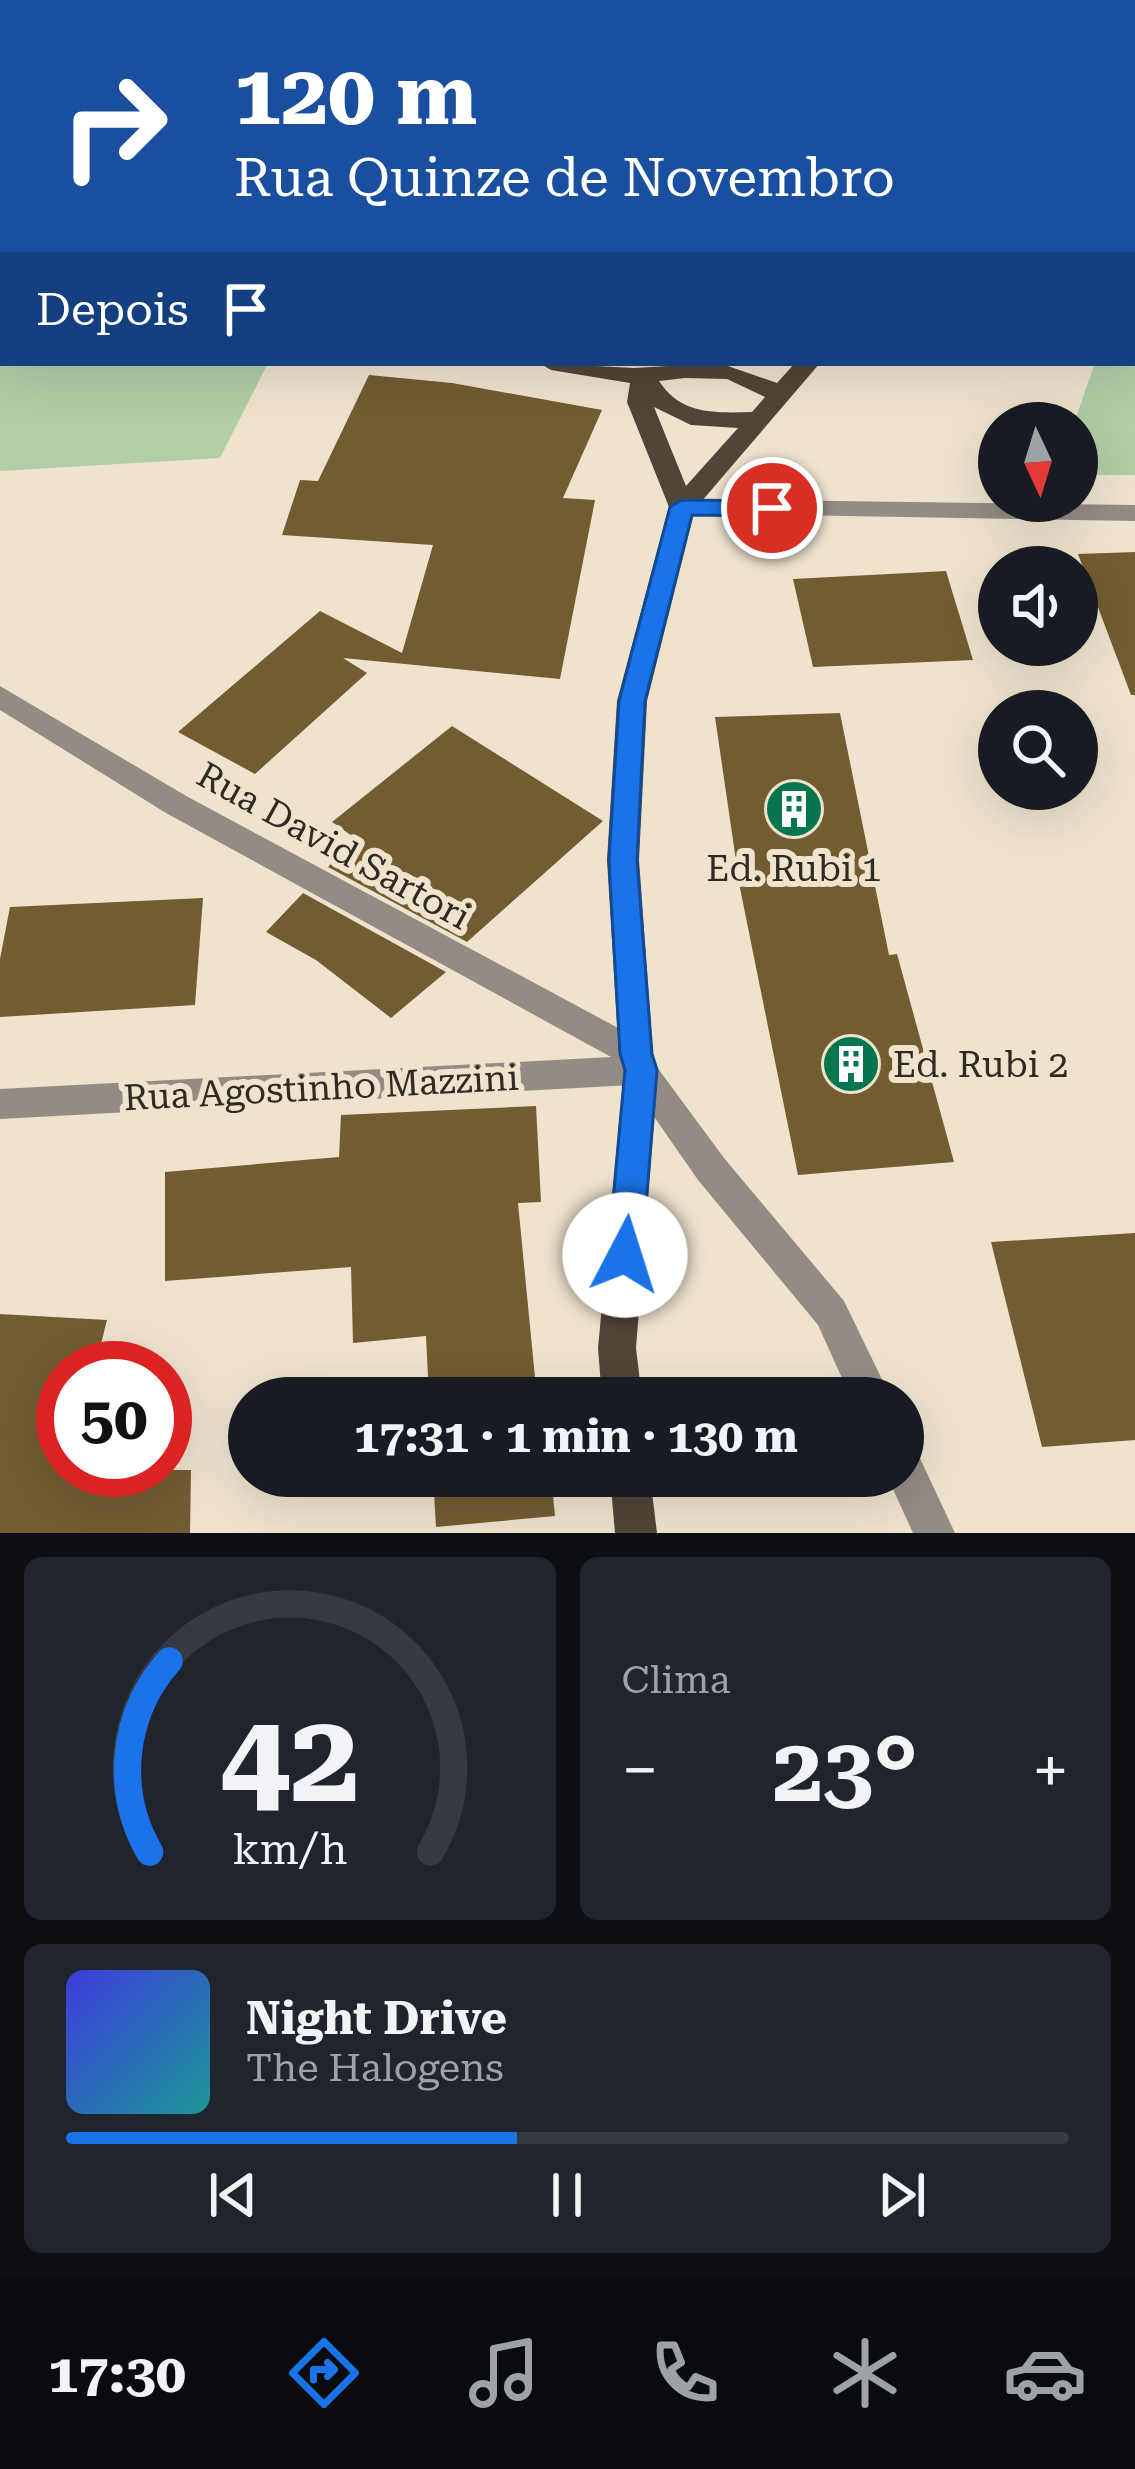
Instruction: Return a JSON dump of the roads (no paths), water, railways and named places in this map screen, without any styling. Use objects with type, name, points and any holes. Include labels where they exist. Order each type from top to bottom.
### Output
[{"type":"main road","points":[[602,366],[721,368],[752,376],[781,396]]},
{"type":"main road","points":[[620,1377],[617,1348],[639,1062],[623,860],[632,701],[682,507],[806,366]]},
{"type":"main road","points":[[654,369],[654,399],[668,410],[720,421],[760,419]]},
{"type":"main road","points":[[654,369],[639,402],[682,507]]},
{"type":"main road","points":[[632,1497],[636,1533]]},
{"type":"street","points":[[682,507],[1135,513]]},
{"type":"street","name":"Rua David Sartori","points":[[0,695],[177,805],[639,1062]]},
{"type":"street","points":[[639,1062],[711,1169],[831,1312],[861,1377]]},
{"type":"street","name":"Rua Agostinho Mazzini","points":[[0,1104],[639,1062]]},
{"type":"street","points":[[917,1497],[934,1533]]},
{"type":"place","name":"Ed. Rubi 1","points":[[794,809]]},
{"type":"place","name":"Ed. Rubi 2","points":[[851,1064]]}]
